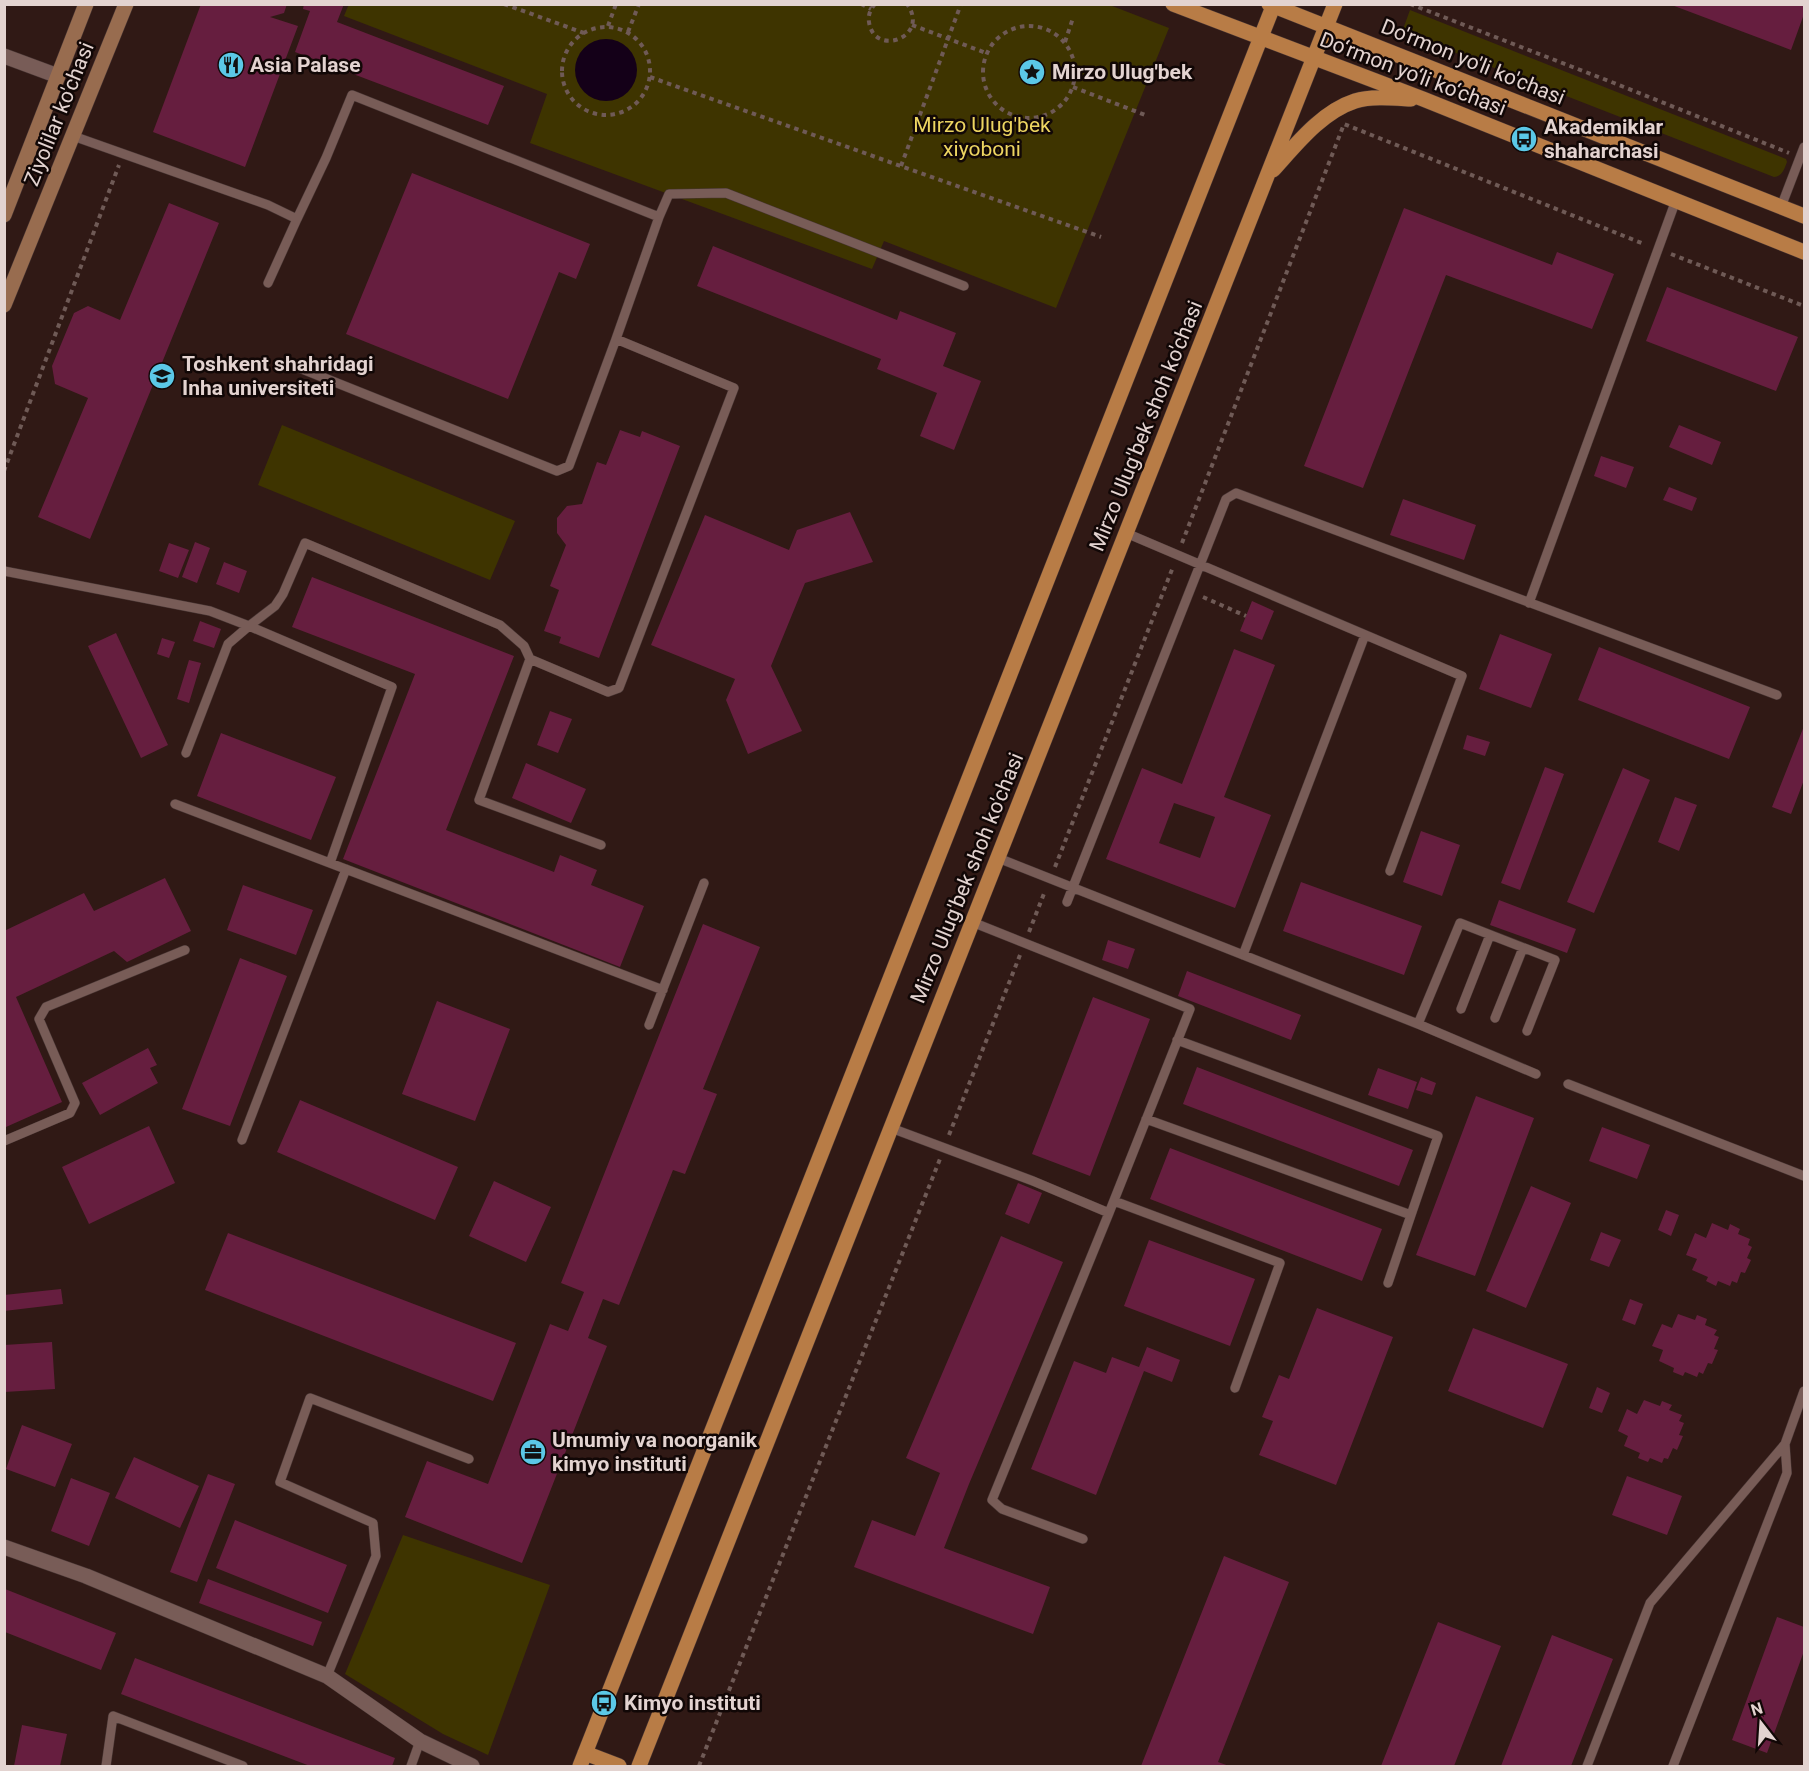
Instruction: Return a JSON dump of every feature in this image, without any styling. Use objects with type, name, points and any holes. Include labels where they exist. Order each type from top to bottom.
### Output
[{"type":"main road","name":"Ziyolilar ko'chasi","points":[[4,215],[86,4]]},
{"type":"main road","name":"Ziyolilar ko'chasi","points":[[4,305],[126,4]]},
{"type":"main road","name":"Do‘rmon yo‘li ko‘chasi","points":[[1173,4],[1423,99],[1804,252]]},
{"type":"main road","name":"Mirzo Ulug'bek shoh ko'chasi","points":[[639,1767],[1335,4]]},
{"type":"main road","name":"Do‘rmon yo‘li ko‘chasi","points":[[1272,5],[1326,26]]},
{"type":"main road","name":"Mirzo Ulug'bek shoh ko'chasi","points":[[582,1760],[1261,39],[1272,5]]},
{"type":"main road","name":"Do'rmon yo'li ko'chasi","points":[[1326,26],[1804,216]]},
{"type":"main road","points":[[1266,177],[1325,118],[1340,108],[1355,101],[1372,99],[1423,99]]},
{"type":"main road","points":[[582,1760],[619,1767]]},
{"type":"street","points":[[4,56],[58,76]]},
{"type":"street","points":[[4,1547],[96,1580],[327,1676],[420,1741],[472,1767]]},
{"type":"lane","points":[[268,283],[327,158],[352,95],[659,217]]},
{"type":"lane","points":[[73,136],[268,205],[297,219]]},
{"type":"lane","points":[[1781,207],[1804,147]]},
{"type":"lane","points":[[292,365],[557,471],[569,466],[669,194],[726,194],[964,286]]},
{"type":"lane","points":[[1529,603],[1676,200]]},
{"type":"lane","points":[[186,753],[228,644],[275,606],[283,594],[304,543],[500,625],[524,646],[530,659],[608,692],[619,688],[734,388],[616,339]]},
{"type":"lane","points":[[1067,902],[1226,499],[1236,493],[1777,695]]},
{"type":"lane","points":[[1126,533],[1461,676],[1390,871]]},
{"type":"lane","points":[[4,571],[210,611],[392,687],[330,863]]},
{"type":"lane","points":[[1244,955],[1365,635]]},
{"type":"lane","points":[[530,659],[480,800],[601,844]]},
{"type":"lane","points":[[175,804],[663,990]]},
{"type":"lane","points":[[998,858],[1418,1024],[1536,1074]]},
{"type":"lane","points":[[242,1140],[346,869]]},
{"type":"lane","points":[[649,1025],[704,883]]},
{"type":"lane","points":[[972,922],[1190,1009],[992,1500],[1002,1509],[1083,1539]]},
{"type":"lane","points":[[1418,1024],[1460,923],[1555,960],[1527,1031]]},
{"type":"lane","points":[[1461,1009],[1490,935]]},
{"type":"lane","points":[[1495,1018],[1523,948]]},
{"type":"lane","points":[[4,1141],[70,1113],[75,1103],[39,1019],[46,1007],[184,950]]},
{"type":"lane","points":[[1177,1040],[1438,1136],[1388,1283]]},
{"type":"lane","points":[[1569,1084],[1804,1176]]},
{"type":"lane","points":[[1146,1119],[1411,1215]]},
{"type":"lane","points":[[891,1128],[1033,1181],[1109,1213]]},
{"type":"lane","points":[[1114,1202],[1280,1263],[1235,1388]]},
{"type":"lane","points":[[1587,1767],[1650,1603],[1785,1444],[1804,1391]]},
{"type":"lane","points":[[327,1676],[376,1556],[373,1523],[280,1482],[310,1398],[469,1459]]},
{"type":"lane","points":[[1673,1767],[1787,1473],[1785,1444]]},
{"type":"lane","points":[[106,1767],[113,1716],[243,1767]]},
{"type":"lane","points":[[411,1767],[420,1741]]},
{"type":"path","points":[[504,4],[584,33]]},
{"type":"path","points":[[608,26],[616,4]]},
{"type":"path","points":[[628,32],[639,4]]},
{"type":"path","points":[[861,4],[873,7],[869,17],[869,26],[880,39],[889,42],[905,37],[912,25],[912,14],[907,4]]},
{"type":"path","points":[[901,166],[961,4]]},
{"type":"path","points":[[1410,4],[1800,158]]},
{"type":"path","points":[[1065,42],[1073,18]]},
{"type":"path","points":[[912,25],[986,53]]},
{"type":"path","points":[[608,26],[628,32],[638,39],[649,59],[650,77],[645,93],[629,109],[606,115],[595,114],[584,109],[568,93],[563,82],[562,71],[563,60],[575,40],[584,33],[608,26]]},
{"type":"path","points":[[1022,26],[1038,26],[1053,32],[1065,42],[1072,56],[1075,71],[1073,87],[1066,100],[1055,110],[1041,117],[1026,119],[1012,116],[999,108],[989,96],[983,82],[982,68],[986,53],[995,40],[1007,31],[1022,26]]},
{"type":"path","points":[[650,77],[1101,237]]},
{"type":"path","points":[[1073,87],[1145,115]]},
{"type":"path","points":[[1051,876],[1344,124],[1804,306]]},
{"type":"path","points":[[4,471],[123,155]]},
{"type":"path","points":[[1202,596],[1246,615]]},
{"type":"path","points":[[1025,942],[1047,887]]},
{"type":"path","points":[[947,1141],[1021,953]]},
{"type":"path","points":[[699,1767],[942,1152]]},
{"type":"green space","name":"Mirzo Ulug'bek xiyoboni","points":[[349,4],[1107,4],[1169,28],[1056,308],[884,241],[872,269],[530,143],[547,94],[344,16]]},
{"type":"green space","points":[[1410,10],[1786,159],[1785,168],[1781,174],[1774,177],[1402,32]]},
{"type":"green space","points":[[282,425],[515,521],[490,580],[258,485]]},
{"type":"green space","points":[[403,1535],[550,1585],[488,1755],[443,1734],[345,1674]]},
{"type":"shaded area","points":[[600,39],[612,39],[628,48],[635,58],[637,70],[635,82],[628,92],[612,101],[600,101],[589,96],[580,87],[575,76],[575,64],[580,53],[589,44]]},
{"type":"building","points":[[201,4],[287,4],[284,13],[270,17],[298,26],[245,167],[153,132]]},
{"type":"building","points":[[304,4],[344,4],[337,22],[504,86],[488,125],[295,52],[310,11],[303,9]]},
{"type":"building","points":[[1669,4],[1804,4],[1804,14],[1791,50]]},
{"type":"building","points":[[412,173],[590,244],[576,279],[559,272],[508,399],[346,334]]},
{"type":"building","points":[[169,203],[219,223],[90,539],[38,517],[88,398],[55,384],[52,366],[74,313],[88,306],[120,320]]},
{"type":"building","points":[[1404,208],[1552,265],[1557,252],[1614,274],[1592,329],[1446,275],[1363,488],[1304,466]]},
{"type":"building","points":[[713,246],[897,320],[900,311],[956,333],[943,366],[981,381],[954,450],[920,436],[937,393],[877,369],[881,359],[697,286]]},
{"type":"building","points":[[1667,287],[1798,337],[1776,391],[1646,341]]},
{"type":"building","points":[[1679,425],[1721,442],[1712,465],[1669,447]]},
{"type":"building","points":[[620,430],[640,437],[642,431],[680,446],[599,658],[559,643],[561,637],[544,631],[559,590],[550,586],[566,545],[557,533],[557,518],[567,506],[582,504],[597,462],[606,465]]},
{"type":"building","points":[[1601,456],[1634,467],[1626,488],[1594,476]]},
{"type":"building","points":[[1669,487],[1697,498],[1692,511],[1663,500]]},
{"type":"building","points":[[1403,499],[1476,525],[1464,560],[1390,535]]},
{"type":"building","points":[[850,512],[873,562],[805,583],[771,666],[802,731],[748,754],[726,700],[735,679],[651,645],[705,515],[789,550],[797,530]]},
{"type":"building","points":[[195,542],[210,548],[197,583],[182,577]]},
{"type":"building","points":[[169,543],[189,550],[178,578],[159,571]]},
{"type":"building","points":[[224,562],[247,571],[239,593],[216,584]]},
{"type":"building","points":[[312,577],[514,656],[446,830],[554,872],[560,855],[597,870],[591,885],[644,906],[620,967],[343,859],[415,674],[292,627]]},
{"type":"building","points":[[1252,601],[1274,611],[1262,640],[1240,631]]},
{"type":"building","points":[[200,621],[221,629],[214,648],[193,641]]},
{"type":"building","points":[[116,633],[168,745],[141,758],[88,646]]},
{"type":"building","points":[[1500,634],[1552,654],[1531,708],[1479,689]]},
{"type":"building","points":[[162,638],[175,642],[169,658],[157,654]]},
{"type":"building","points":[[1599,647],[1750,707],[1729,759],[1578,700]]},
{"type":"building","points":[[1234,649],[1275,665],[1224,797],[1271,815],[1235,908],[1106,859],[1142,768],[1182,784]],"holes":[[[1174,803],[1215,817],[1200,858],[1159,843]]]},
{"type":"building","points":[[189,660],[201,663],[189,703],[177,699]]},
{"type":"building","points":[[550,711],[572,719],[558,753],[537,745]]},
{"type":"building","points":[[1804,726],[1804,780],[1791,814],[1772,807]]},
{"type":"building","points":[[221,733],[336,777],[311,840],[197,796]]},
{"type":"building","points":[[1467,735],[1490,742],[1485,756],[1463,749]]},
{"type":"building","points":[[526,763],[586,789],[571,823],[512,798]]},
{"type":"building","points":[[1545,767],[1564,774],[1520,890],[1501,883]]},
{"type":"building","points":[[1623,768],[1650,780],[1594,913],[1567,902]]},
{"type":"building","points":[[1675,797],[1697,805],[1679,851],[1658,842]]},
{"type":"building","points":[[1421,831],[1460,845],[1442,896],[1403,882]]},
{"type":"building","points":[[165,878],[191,931],[127,962],[114,951],[16,997],[62,1102],[6,1127],[4,931],[84,893],[94,911]]},
{"type":"building","points":[[1301,882],[1422,926],[1404,975],[1283,931]]},
{"type":"building","points":[[243,885],[313,910],[296,955],[227,930]]},
{"type":"building","points":[[1499,900],[1576,929],[1567,953],[1490,925]]},
{"type":"building","points":[[703,924],[760,947],[703,1089],[717,1094],[685,1174],[673,1170],[619,1305],[603,1299],[588,1338],[607,1346],[522,1563],[405,1517],[427,1461],[488,1484],[550,1324],[568,1331],[584,1292],[561,1283]]},
{"type":"building","points":[[1108,940],[1135,949],[1128,969],[1102,960]]},
{"type":"building","points":[[240,958],[287,976],[230,1126],[182,1109]]},
{"type":"building","points":[[1187,971],[1301,1015],[1291,1040],[1178,996]]},
{"type":"building","points":[[1093,997],[1150,1019],[1090,1176],[1032,1154]]},
{"type":"building","points":[[437,1001],[510,1029],[475,1121],[402,1094]]},
{"type":"building","points":[[148,1048],[157,1065],[150,1068],[158,1083],[100,1115],[82,1083]]},
{"type":"building","points":[[1197,1067],[1413,1150],[1399,1186],[1183,1104]]},
{"type":"building","points":[[1378,1068],[1417,1082],[1408,1109],[1368,1095]]},
{"type":"building","points":[[1421,1077],[1436,1083],[1432,1095],[1416,1090]]},
{"type":"building","points":[[1476,1096],[1534,1118],[1475,1276],[1416,1255]]},
{"type":"building","points":[[300,1100],[458,1167],[435,1220],[277,1152]]},
{"type":"building","points":[[149,1126],[175,1183],[89,1224],[62,1167]]},
{"type":"building","points":[[1602,1127],[1650,1145],[1637,1179],[1589,1161]]},
{"type":"building","points":[[1170,1148],[1382,1229],[1362,1281],[1150,1199]]},
{"type":"building","points":[[494,1181],[551,1207],[526,1262],[469,1236]]},
{"type":"building","points":[[1018,1183],[1042,1193],[1029,1224],[1005,1214]]},
{"type":"building","points":[[1531,1186],[1571,1203],[1526,1308],[1486,1291]]},
{"type":"building","points":[[1666,1210],[1679,1215],[1671,1236],[1658,1230]]},
{"type":"building","points":[[1712,1223],[1728,1230],[1730,1224],[1740,1229],[1738,1234],[1750,1239],[1748,1245],[1752,1247],[1747,1258],[1751,1260],[1745,1273],[1741,1272],[1737,1283],[1732,1281],[1730,1286],[1718,1281],[1716,1286],[1706,1281],[1708,1277],[1692,1270],[1697,1259],[1686,1255],[1695,1233],[1706,1238]]},
{"type":"building","points":[[1601,1232],[1621,1240],[1609,1267],[1590,1260]]},
{"type":"building","points":[[228,1233],[516,1343],[493,1401],[205,1290]]},
{"type":"building","points":[[1001,1236],[1063,1262],[944,1548],[1050,1587],[1033,1634],[854,1567],[872,1520],[915,1536],[940,1473],[906,1458]]},
{"type":"building","points":[[1149,1240],[1255,1279],[1230,1346],[1124,1306]]},
{"type":"building","points":[[61,1289],[63,1304],[4,1311],[4,1295]]},
{"type":"building","points":[[1630,1299],[1643,1304],[1635,1325],[1622,1320]]},
{"type":"building","points":[[1317,1308],[1393,1337],[1336,1485],[1259,1455],[1273,1421],[1262,1417],[1279,1375],[1289,1379]]},
{"type":"building","points":[[1678,1314],[1695,1320],[1697,1315],[1707,1319],[1705,1325],[1717,1330],[1714,1335],[1719,1337],[1714,1349],[1718,1350],[1712,1364],[1708,1363],[1703,1374],[1699,1372],[1697,1377],[1685,1372],[1683,1376],[1673,1372],[1674,1368],[1659,1361],[1663,1350],[1652,1346],[1662,1324],[1672,1328]]},
{"type":"building","points":[[1473,1328],[1568,1364],[1543,1428],[1448,1391]]},
{"type":"building","points":[[52,1342],[55,1389],[4,1392],[4,1345]]},
{"type":"building","points":[[1147,1347],[1180,1360],[1172,1382],[1144,1371],[1096,1495],[1031,1469],[1074,1361],[1106,1373],[1112,1357],[1139,1367]]},
{"type":"building","points":[[1597,1387],[1610,1393],[1602,1413],[1589,1408]]},
{"type":"building","points":[[1644,1400],[1660,1406],[1662,1401],[1672,1405],[1669,1410],[1682,1415],[1679,1421],[1684,1423],[1679,1435],[1683,1436],[1677,1450],[1673,1448],[1668,1459],[1664,1458],[1662,1463],[1650,1458],[1648,1462],[1638,1458],[1640,1453],[1624,1446],[1628,1436],[1618,1431],[1627,1409],[1637,1414]]},
{"type":"building","points":[[22,1425],[72,1444],[55,1487],[6,1469]]},
{"type":"building","points":[[134,1457],[199,1486],[180,1528],[115,1498]]},
{"type":"building","points":[[208,1474],[235,1484],[197,1582],[170,1572]]},
{"type":"building","points":[[1627,1476],[1682,1496],[1667,1535],[1612,1515]]},
{"type":"building","points":[[71,1478],[110,1493],[89,1546],[51,1531]]},
{"type":"building","points":[[235,1520],[347,1565],[328,1613],[216,1568]]},
{"type":"building","points":[[1224,1556],[1289,1582],[1218,1762],[1229,1766],[1141,1766]]},
{"type":"building","points":[[208,1579],[322,1622],[313,1646],[199,1603]]},
{"type":"building","points":[[5,1589],[116,1633],[101,1670],[5,1632]]},
{"type":"building","points":[[1777,1617],[1804,1627],[1804,1651],[1767,1753],[1732,1740]]},
{"type":"building","points":[[1438,1622],[1501,1646],[1454,1766],[1381,1766]]},
{"type":"building","points":[[1552,1635],[1613,1659],[1571,1766],[1501,1766]]},
{"type":"building","points":[[135,1658],[395,1758],[392,1766],[310,1766],[121,1694]]},
{"type":"building","points":[[22,1725],[67,1734],[60,1766],[14,1766]]},
{"type":"place","name":"Asia Palase","points":[[231,65]]},
{"type":"place","name":"Mirzo Ulug'bek","points":[[1032,72]]},
{"type":"place","name":"Akademiklar shaharchasi","points":[[1524,139]]},
{"type":"place","name":"Toshkent shahridagi Inha universiteti","points":[[162,376]]},
{"type":"place","name":"Umumiy va noorganik kimyo instituti","points":[[533,1452]]},
{"type":"place","name":"Kimyo instituti","points":[[604,1703]]}]
